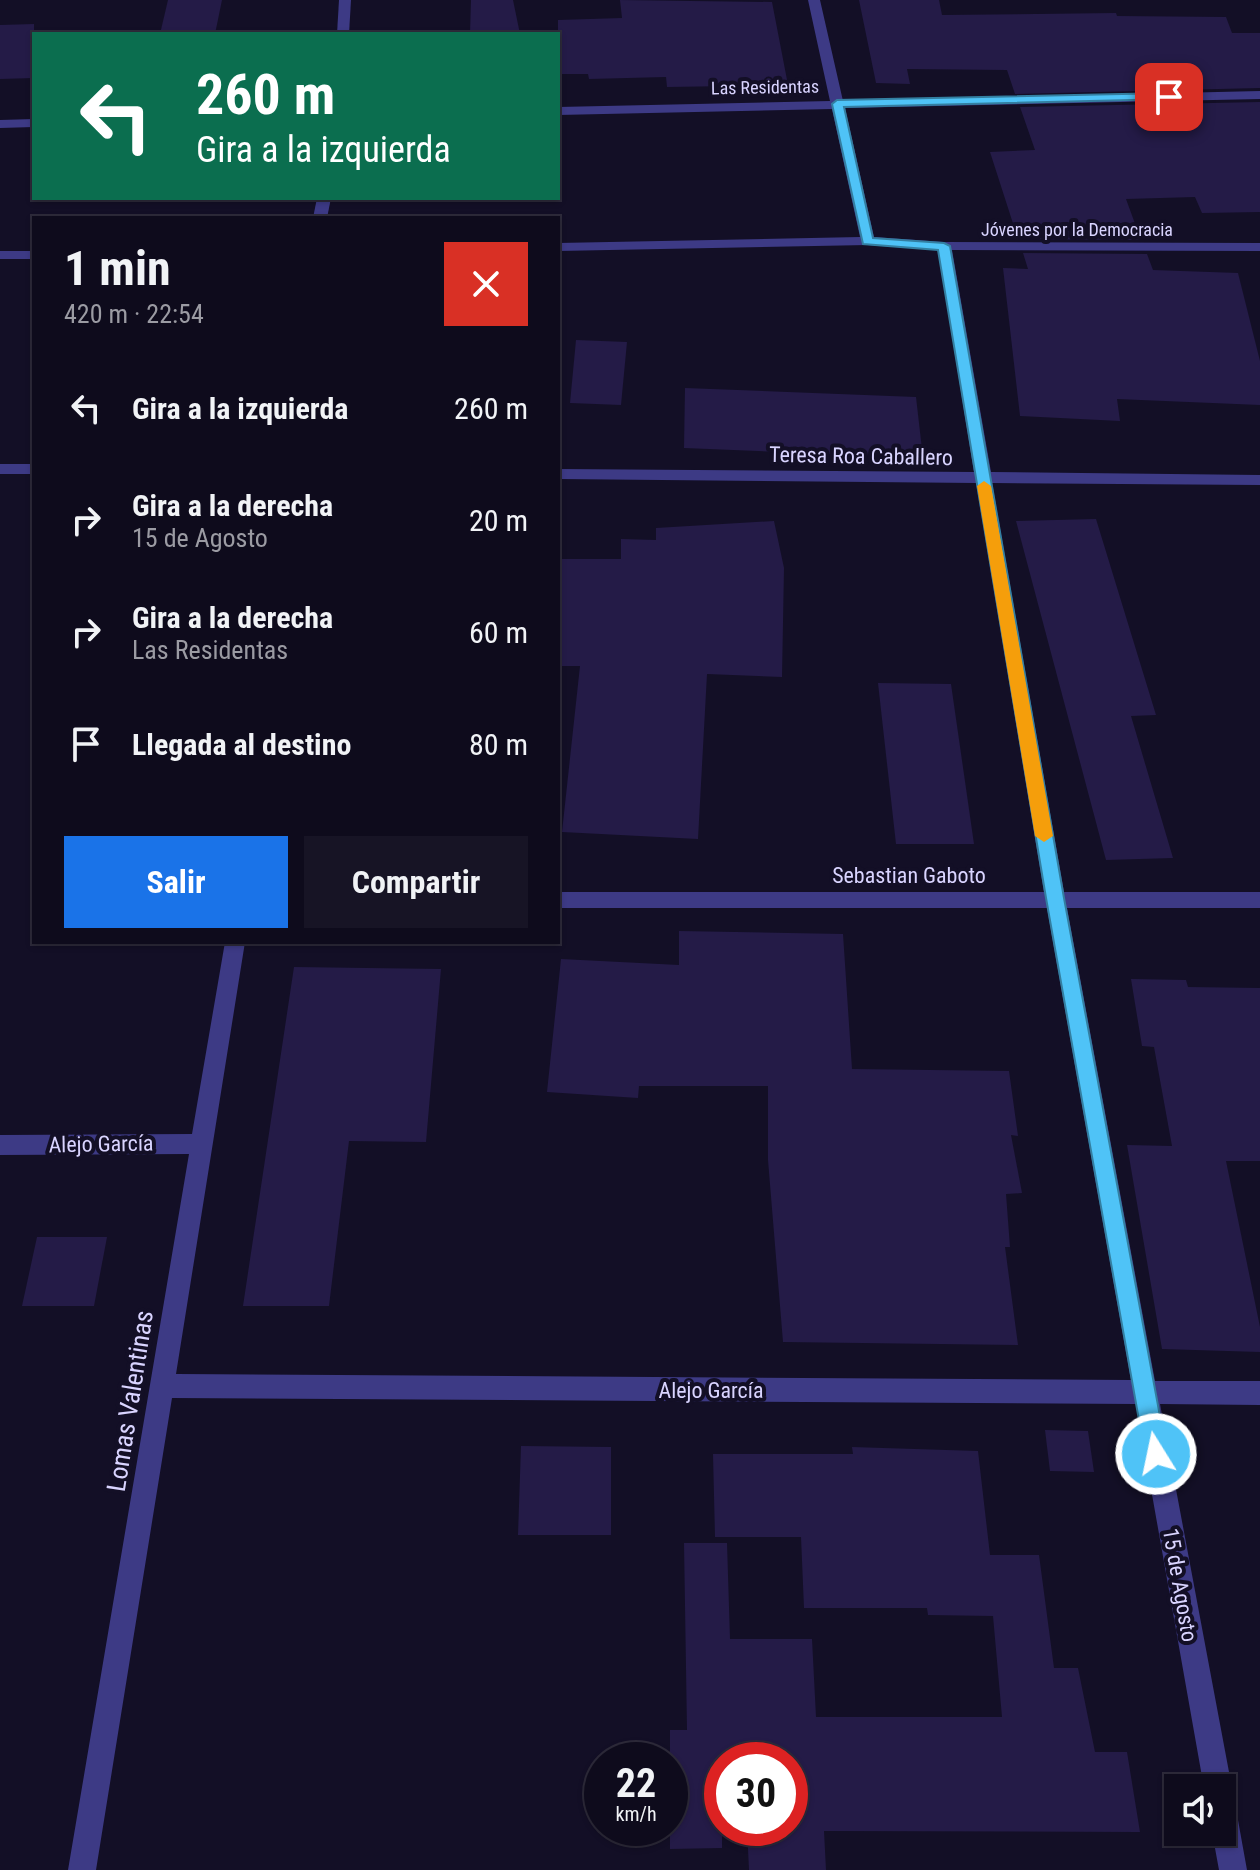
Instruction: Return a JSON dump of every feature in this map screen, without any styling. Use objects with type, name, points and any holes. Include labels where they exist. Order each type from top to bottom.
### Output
[{"type":"street","points":[[343,32],[345,0]]},
{"type":"street","points":[[814,0],[868,241]]},
{"type":"street","name":"Las Residentas","points":[[560,111],[1260,95]]},
{"type":"street","points":[[0,124],[32,123]]},
{"type":"street","name":"Jóvenes por la Democracia","points":[[560,247],[868,241],[944,246],[1260,247]]},
{"type":"street","name":"15 de Agosto","points":[[944,246],[1055,898],[1215,1774]]},
{"type":"street","points":[[0,255],[32,255]]},
{"type":"street","points":[[0,469],[32,469]]},
{"type":"street","name":"Teresa Roa Caballero","points":[[560,474],[1260,480]]},
{"type":"street","name":"Sebastian Gaboto","points":[[560,900],[1260,900]]},
{"type":"street","name":"Lomas Valentinas","points":[[82,1870],[235,944]]},
{"type":"street","name":"Alejo García","points":[[0,1145],[201,1144]]},
{"type":"street","name":"Alejo García","points":[[161,1386],[1260,1393]]},
{"type":"street","points":[[1229,1846],[1233,1870]]},
{"type":"building","points":[[168,0],[222,0],[215,32],[160,32]]},
{"type":"building","points":[[471,0],[513,0],[520,32],[470,32]]},
{"type":"building","points":[[620,0],[772,2],[788,85],[667,87],[666,77],[589,79],[588,74],[560,74],[558,20],[622,18]]},
{"type":"building","points":[[859,0],[939,0],[942,15],[1116,13],[1117,16],[1226,17],[1232,33],[1260,33],[1260,88],[1015,94],[1007,70],[907,69],[910,84],[876,83]]},
{"type":"building","points":[[34,24],[32,78],[0,79],[0,25]]},
{"type":"building","points":[[1260,102],[1260,212],[1202,213],[1195,197],[1126,199],[1141,240],[1018,239],[990,152],[1035,150],[1020,107]]},
{"type":"building","points":[[1023,253],[1147,254],[1153,270],[1238,273],[1260,361],[1260,405],[1117,399],[1120,421],[1020,416],[1003,268],[1028,269]]},
{"type":"building","points":[[576,340],[627,342],[621,405],[570,403]]},
{"type":"building","points":[[685,388],[916,397],[923,458],[684,448]]},
{"type":"building","points":[[1096,519],[1156,715],[1131,716],[1173,858],[1106,860],[1016,521]]},
{"type":"building","points":[[774,521],[784,568],[782,677],[707,674],[698,839],[562,832],[580,666],[560,666],[560,559],[621,559],[621,539],[656,540],[656,528]]},
{"type":"building","points":[[878,683],[951,684],[974,844],[896,844]]},
{"type":"building","points":[[679,931],[843,934],[852,1069],[1009,1071],[1018,1136],[1011,1135],[1022,1193],[1006,1194],[1010,1247],[1005,1247],[1018,1345],[783,1342],[768,1160],[768,1086],[639,1086],[638,1098],[547,1092],[561,959],[679,965]]},
{"type":"building","points":[[294,967],[441,969],[426,1142],[349,1141],[329,1306],[243,1306]]},
{"type":"building","points":[[1131,979],[1186,980],[1188,987],[1260,988],[1260,1161],[1226,1161],[1260,1327],[1260,1352],[1162,1349],[1127,1145],[1172,1146],[1154,1047],[1142,1046]]},
{"type":"building","points":[[37,1237],[107,1237],[94,1306],[22,1306]]},
{"type":"building","points":[[1045,1430],[1088,1431],[1094,1472],[1050,1471]]},
{"type":"building","points":[[521,1446],[611,1447],[611,1535],[518,1535]]},
{"type":"building","points":[[852,1447],[978,1451],[990,1555],[1039,1555],[1054,1668],[1078,1668],[1095,1752],[1127,1752],[1140,1832],[824,1831],[826,1870],[749,1870],[748,1846],[808,1846],[808,1742],[704,1742],[704,1846],[722,1848],[670,1849],[670,1846],[688,1846],[688,1742],[670,1742],[670,1730],[687,1730],[684,1543],[727,1543],[730,1639],[812,1639],[816,1717],[1002,1717],[993,1616],[928,1615],[927,1608],[804,1608],[801,1537],[715,1537],[713,1454],[853,1454]]},
{"type":"slow traffic","points":[[984,486],[1044,836]]},
{"type":"route","points":[[1156,1454],[1055,898],[944,246],[868,241],[837,104],[1169,97]]}]
